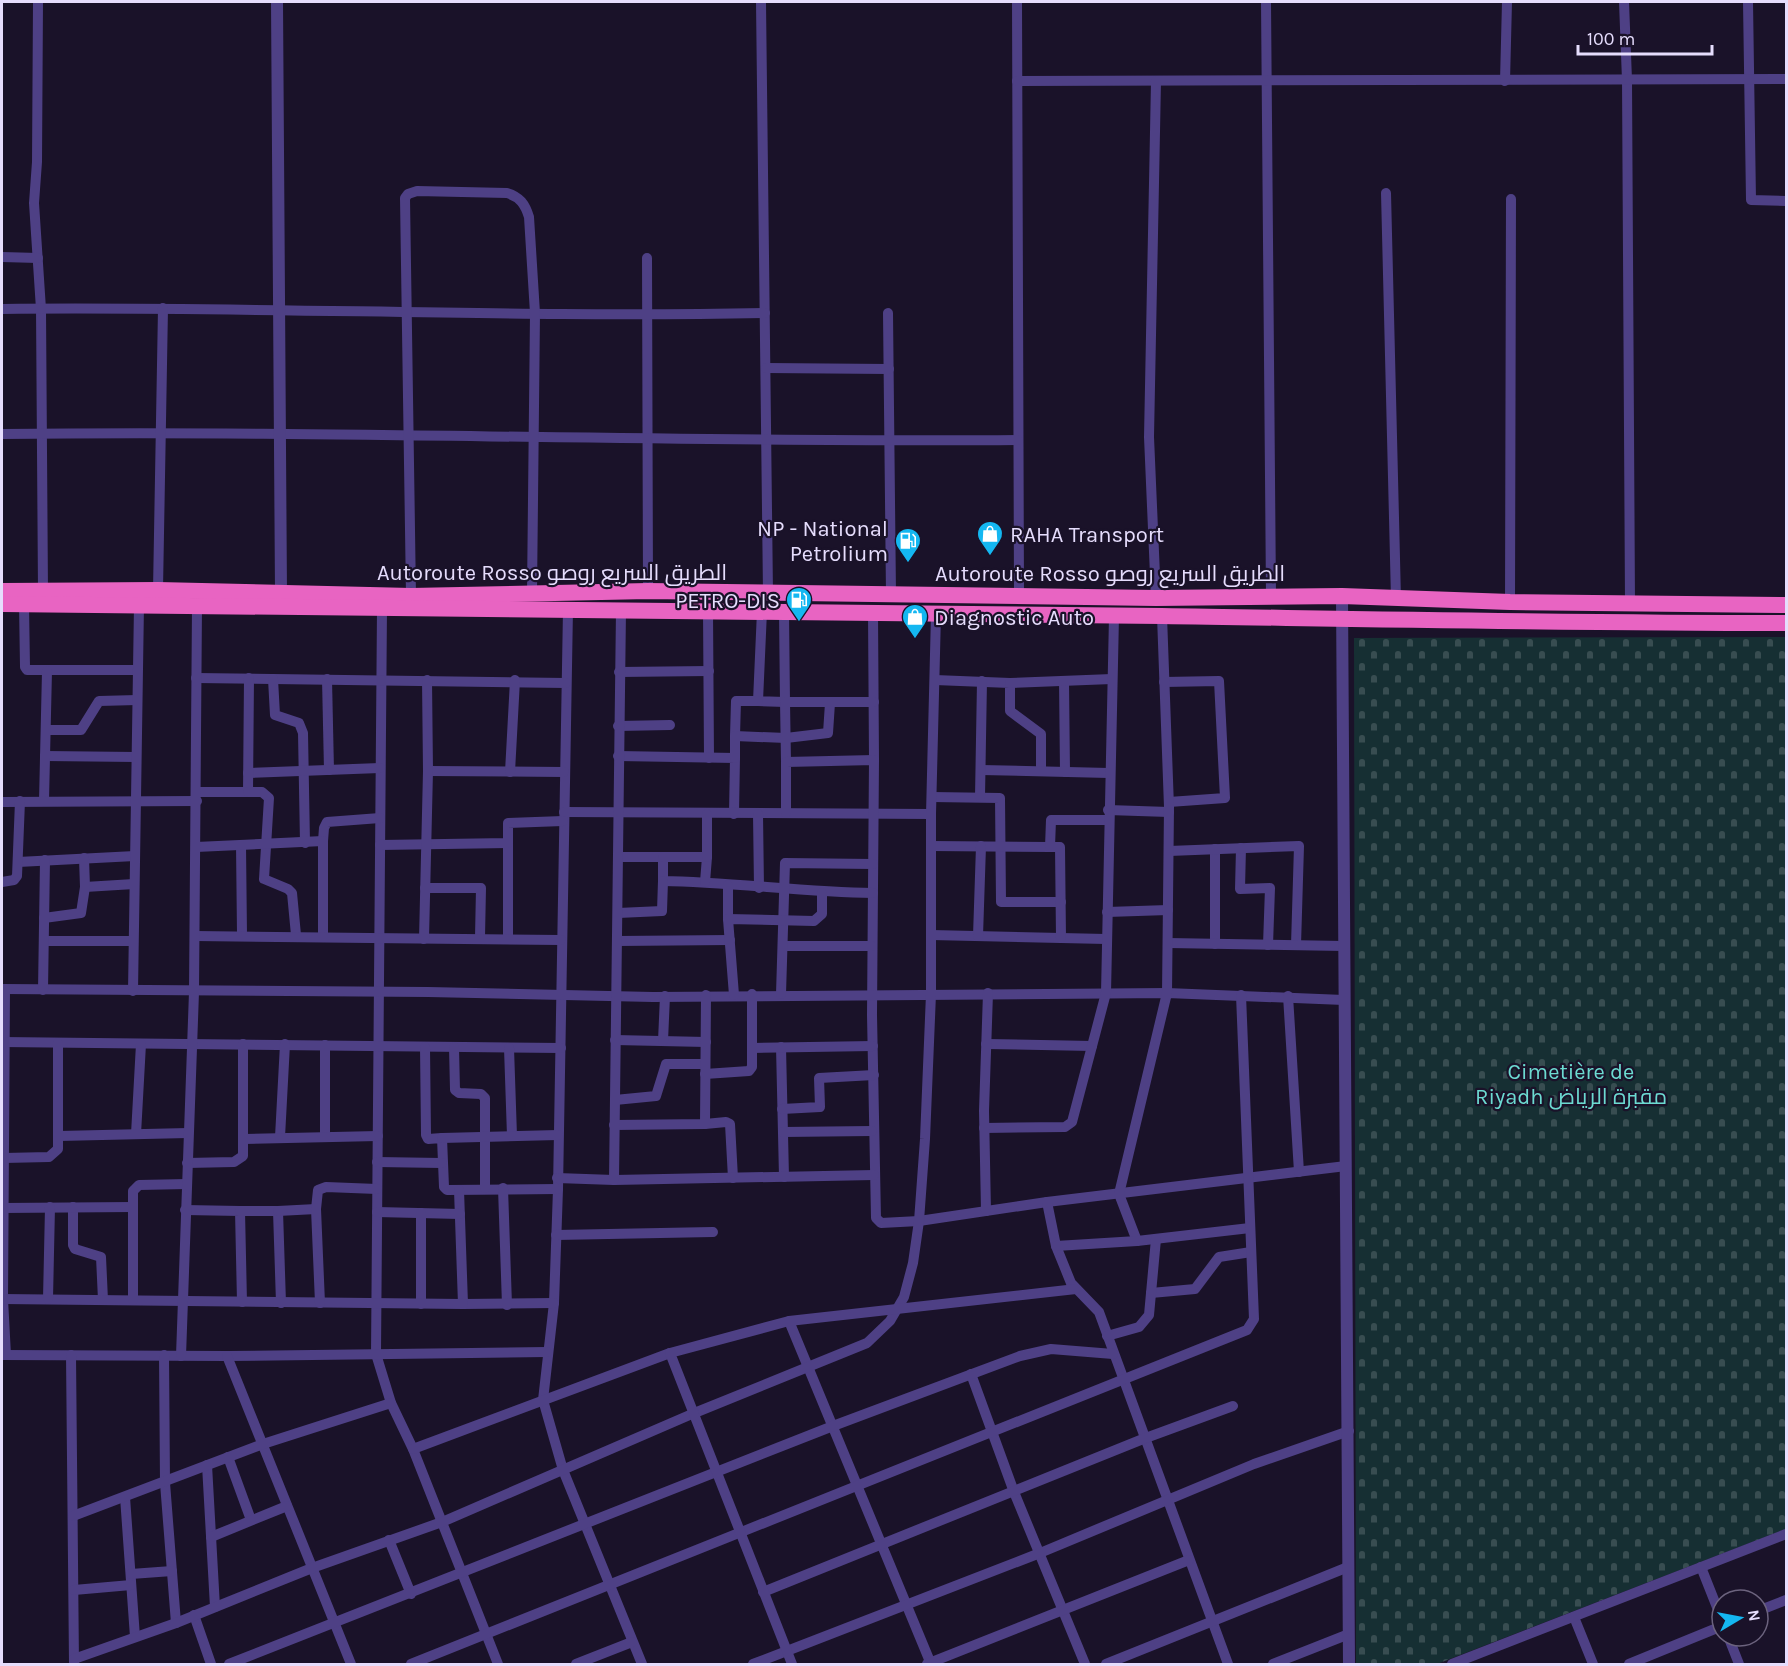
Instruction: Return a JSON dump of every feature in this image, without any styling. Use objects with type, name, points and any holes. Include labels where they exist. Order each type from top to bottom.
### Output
[{"type":"highway","name":"Autoroute Rosso الطريق السريع روصو","points":[[2,591],[158,590],[411,596],[648,591],[1156,598],[1342,596],[1510,602],[1786,605]]},
{"type":"highway","name":"Autoroute Rosso الطريق السريع روصو","points":[[2,604],[1162,616],[1341,621],[1468,619],[1786,623]]},
{"type":"street","points":[[38,2],[37,162],[34,203],[41,309],[43,592]]},
{"type":"street","points":[[277,2],[281,594]]},
{"type":"street","points":[[761,2],[768,594]]},
{"type":"street","points":[[1017,2],[1018,595]]},
{"type":"street","points":[[1266,2],[1271,596]]},
{"type":"street","points":[[1506,81],[1507,2]]},
{"type":"street","points":[[1624,2],[1627,80],[1630,604]]},
{"type":"street","points":[[1748,2],[1751,200],[1786,201]]},
{"type":"street","points":[[1017,81],[1786,79]]},
{"type":"street","points":[[1156,81],[1149,437],[1156,598]]},
{"type":"street","points":[[411,596],[405,198],[417,190],[507,193],[516,196],[525,205],[529,216],[535,313],[532,593]]},
{"type":"street","points":[[1386,193],[1396,599]]},
{"type":"street","points":[[1510,602],[1512,199]]},
{"type":"street","points":[[2,257],[38,258]]},
{"type":"street","points":[[647,258],[648,591]]},
{"type":"street","points":[[158,590],[163,308]]},
{"type":"street","points":[[2,309],[163,308],[405,314],[765,313]]},
{"type":"street","points":[[888,313],[891,595]]},
{"type":"street","points":[[766,368],[889,369]]},
{"type":"street","points":[[2,434],[280,433],[534,438],[1018,440]]},
{"type":"street","points":[[1342,596],[1349,1665]]},
{"type":"street","points":[[24,604],[25,669],[47,671],[138,670]]},
{"type":"street","points":[[133,991],[139,605]]},
{"type":"street","points":[[181,1356],[194,992],[197,606]]},
{"type":"street","points":[[381,608],[376,1354],[392,1403],[413,1449],[498,1665]]},
{"type":"street","points":[[568,609],[558,1190],[554,1303],[543,1400],[563,1470],[642,1665]]},
{"type":"street","points":[[614,1180],[621,610]]},
{"type":"street","points":[[708,611],[710,758]]},
{"type":"street","points":[[758,701],[762,611]]},
{"type":"street","points":[[784,612],[786,813]]},
{"type":"street","points":[[873,613],[874,1074],[872,1131],[876,1218],[881,1223],[919,1221],[1047,1202],[1346,1166]]},
{"type":"street","points":[[71,1355],[74,1662],[312,1568],[442,1522],[692,1414],[867,1343],[876,1337],[898,1309],[909,1284],[919,1221],[926,1139],[931,994],[931,814],[936,614]]},
{"type":"street","points":[[984,1128],[1069,1124],[1106,993],[1114,616]]},
{"type":"street","points":[[1137,1241],[1119,1194],[1167,993],[1169,807],[1162,616]]},
{"type":"street","points":[[44,801],[47,671]]},
{"type":"street","points":[[619,672],[709,671]]},
{"type":"street","points":[[196,678],[515,680],[566,683]]},
{"type":"street","points":[[248,792],[249,678]]},
{"type":"street","points":[[273,679],[275,715],[299,723],[301,727],[305,843]]},
{"type":"street","points":[[327,679],[329,770]]},
{"type":"street","points":[[935,680],[1010,683],[1112,679]]},
{"type":"street","points":[[424,939],[428,771],[427,680]]},
{"type":"street","points":[[510,772],[515,680]]},
{"type":"street","points":[[980,797],[982,681]]},
{"type":"street","points":[[1064,681],[1065,772]]},
{"type":"street","points":[[1050,847],[1051,820],[1108,815],[1225,798],[1219,681],[1164,682]]},
{"type":"street","points":[[1010,683],[1010,711],[1041,734],[1041,771]]},
{"type":"street","points":[[45,730],[81,730],[99,701],[137,700]]},
{"type":"street","points":[[734,814],[736,701],[874,702]]},
{"type":"street","points":[[735,736],[786,738],[828,733],[830,703]]},
{"type":"street","points":[[618,726],[669,725]]},
{"type":"street","points":[[45,756],[136,757]]},
{"type":"street","points":[[618,756],[735,758]]},
{"type":"street","points":[[786,762],[874,760]]},
{"type":"street","points":[[248,773],[380,768]]},
{"type":"street","points":[[981,770],[1109,773]]},
{"type":"street","points":[[428,771],[564,772]]},
{"type":"street","points":[[2,802],[135,801],[262,792],[269,798],[264,879],[292,893],[296,935]]},
{"type":"street","points":[[932,797],[1000,798],[1001,902],[1060,902]]},
{"type":"street","points":[[2,882],[14,880],[18,862],[20,801]]},
{"type":"street","points":[[508,938],[506,828],[508,823],[564,816],[620,813],[931,814]]},
{"type":"street","points":[[705,882],[707,814]]},
{"type":"street","points":[[758,814],[759,888]]},
{"type":"street","points":[[323,936],[324,828],[327,822],[380,818]]},
{"type":"street","points":[[196,847],[323,842]]},
{"type":"street","points":[[380,845],[508,843]]},
{"type":"street","points":[[241,845],[242,935]]},
{"type":"street","points":[[931,846],[1060,847],[1061,938]]},
{"type":"street","points":[[978,936],[981,846]]},
{"type":"street","points":[[1169,851],[1299,846],[1296,945]]},
{"type":"street","points":[[1241,848],[1240,889],[1270,888],[1268,945]]},
{"type":"street","points":[[1215,849],[1215,944]]},
{"type":"street","points":[[18,862],[135,856]]},
{"type":"street","points":[[619,857],[707,857]]},
{"type":"street","points":[[618,913],[662,911],[663,857]]},
{"type":"street","points":[[44,918],[81,913],[85,887],[84,858]]},
{"type":"street","points":[[43,990],[45,860]]},
{"type":"street","points":[[781,994],[785,863],[873,864]]},
{"type":"street","points":[[663,881],[705,882],[784,891],[873,893]]},
{"type":"street","points":[[85,887],[134,884]]},
{"type":"street","points":[[728,885],[734,995]]},
{"type":"street","points":[[425,888],[481,888],[480,937]]},
{"type":"street","points":[[729,919],[814,921],[820,918],[822,892]]},
{"type":"street","points":[[1107,912],[1168,910]]},
{"type":"street","points":[[931,935],[1106,939]]},
{"type":"street","points":[[195,936],[379,936],[424,939],[480,937],[561,940]]},
{"type":"street","points":[[617,940],[730,940]]},
{"type":"street","points":[[44,941],[133,941]]},
{"type":"street","points":[[1168,943],[1344,946]]},
{"type":"street","points":[[783,946],[872,946]]},
{"type":"street","points":[[547,1352],[227,1356],[4,1355],[2,1299],[3,989],[428,992],[615,996],[1167,993],[1240,994],[1344,1000]]},
{"type":"street","points":[[986,1211],[984,1128],[988,993]]},
{"type":"street","points":[[615,1100],[656,1096],[666,1064],[749,1071],[752,1067],[752,994]]},
{"type":"street","points":[[411,1665],[1247,1330],[1252,1326],[1240,994]]},
{"type":"street","points":[[705,1124],[706,995]]},
{"type":"street","points":[[663,1041],[665,996]]},
{"type":"street","points":[[1288,996],[1299,1172]]},
{"type":"street","points":[[615,1040],[706,1042]]},
{"type":"street","points":[[3,1042],[561,1048]]},
{"type":"street","points":[[4,1158],[49,1157],[58,1149],[57,1043]]},
{"type":"street","points":[[136,1134],[141,1044]]},
{"type":"street","points":[[187,1163],[240,1161],[243,1156],[243,1044]]},
{"type":"street","points":[[280,1137],[285,1044]]},
{"type":"street","points":[[986,1044],[1092,1046]]},
{"type":"street","points":[[325,1045],[325,1137]]},
{"type":"street","points":[[752,1048],[873,1046]]},
{"type":"street","points":[[425,1047],[426,1135],[428,1139],[558,1135]]},
{"type":"street","points":[[454,1047],[455,1090],[459,1093],[484,1096],[485,1188]]},
{"type":"street","points":[[781,1047],[784,1177]]},
{"type":"street","points":[[509,1048],[512,1136]]},
{"type":"street","points":[[782,1109],[820,1107],[819,1078],[874,1074]]},
{"type":"street","points":[[615,1125],[726,1122],[730,1124],[733,1178]]},
{"type":"street","points":[[783,1132],[872,1131]]},
{"type":"street","points":[[59,1136],[188,1133]]},
{"type":"street","points":[[244,1139],[378,1137]]},
{"type":"street","points":[[442,1138],[444,1187],[447,1190],[485,1188],[558,1190]]},
{"type":"street","points":[[377,1162],[442,1163]]},
{"type":"street","points":[[557,1178],[614,1180],[873,1176]]},
{"type":"street","points":[[133,1300],[133,1191],[139,1185],[187,1184]]},
{"type":"street","points":[[320,1303],[316,1209],[318,1190],[321,1188],[377,1189]]},
{"type":"street","points":[[503,1188],[507,1305]]},
{"type":"street","points":[[459,1190],[463,1304]]},
{"type":"street","points":[[1047,1202],[1056,1246],[1071,1283],[1095,1305],[1228,1665]]},
{"type":"street","points":[[73,1207],[75,1250],[100,1257],[103,1300]]},
{"type":"street","points":[[3,1208],[133,1207]]},
{"type":"street","points":[[48,1299],[50,1208]]},
{"type":"street","points":[[185,1210],[316,1209]]},
{"type":"street","points":[[240,1211],[242,1302]]},
{"type":"street","points":[[278,1211],[281,1303]]},
{"type":"street","points":[[377,1212],[460,1214]]},
{"type":"street","points":[[421,1213],[421,1304]]},
{"type":"street","points":[[1056,1246],[1137,1241],[1250,1228]]},
{"type":"street","points":[[556,1235],[713,1232]]},
{"type":"street","points":[[1107,1336],[1139,1327],[1149,1315],[1156,1239]]},
{"type":"street","points":[[1151,1293],[1195,1289],[1219,1257],[1251,1252]]},
{"type":"street","points":[[413,1449],[670,1353],[789,1321],[1076,1289]]},
{"type":"street","points":[[2,1299],[376,1305],[554,1303]]},
{"type":"street","points":[[789,1321],[809,1365],[929,1664],[1189,1560]]},
{"type":"street","points":[[229,1665],[717,1474],[833,1426],[1020,1356],[1051,1349],[1113,1354]]},
{"type":"street","points":[[670,1353],[792,1665]]},
{"type":"street","points":[[164,1355],[165,1483],[176,1623]]},
{"type":"street","points":[[227,1356],[351,1665]]},
{"type":"street","points":[[971,1374],[1014,1492],[1085,1665]]},
{"type":"street","points":[[73,1516],[263,1444],[392,1403]]},
{"type":"street","points":[[763,1592],[1143,1439],[1233,1406]]},
{"type":"street","points":[[753,1665],[1040,1553],[1254,1464],[1349,1431]]},
{"type":"street","points":[[228,1457],[251,1520]]},
{"type":"street","points":[[207,1466],[215,1606]]},
{"type":"street","points":[[125,1497],[135,1637]]},
{"type":"street","points":[[211,1537],[287,1506]]},
{"type":"street","points":[[1452,1665],[1786,1534]]},
{"type":"street","points":[[390,1540],[411,1594]]},
{"type":"street","points":[[1106,1665],[1347,1567]]},
{"type":"street","points":[[1701,1567],[1710,1590]]},
{"type":"street","points":[[74,1590],[172,1570]]},
{"type":"street","points":[[1770,1606],[1786,1600]]},
{"type":"street","points":[[194,1615],[211,1665]]},
{"type":"street","points":[[1574,1617],[1593,1665]]},
{"type":"street","points":[[1629,1665],[1710,1631]]},
{"type":"street","points":[[1273,1665],[1349,1634]]},
{"type":"street","points":[[576,1665],[633,1642]]},
{"type":"street","points":[[1733,1648],[1739,1665]]},
{"type":"green space","name":"Cimetière de Riyadh مقبرة الرياض","points":[[1786,637],[1786,1529],[1437,1664],[1356,1664],[1354,638]]},
{"type":"place","name":"RAHA Transport","points":[[990,557]]},
{"type":"place","name":"NP - National Petrolium","points":[[908,564]]},
{"type":"place","name":"PETRO-DIS","points":[[799,623]]},
{"type":"place","name":"Diagnostic Auto","points":[[915,640]]}]
